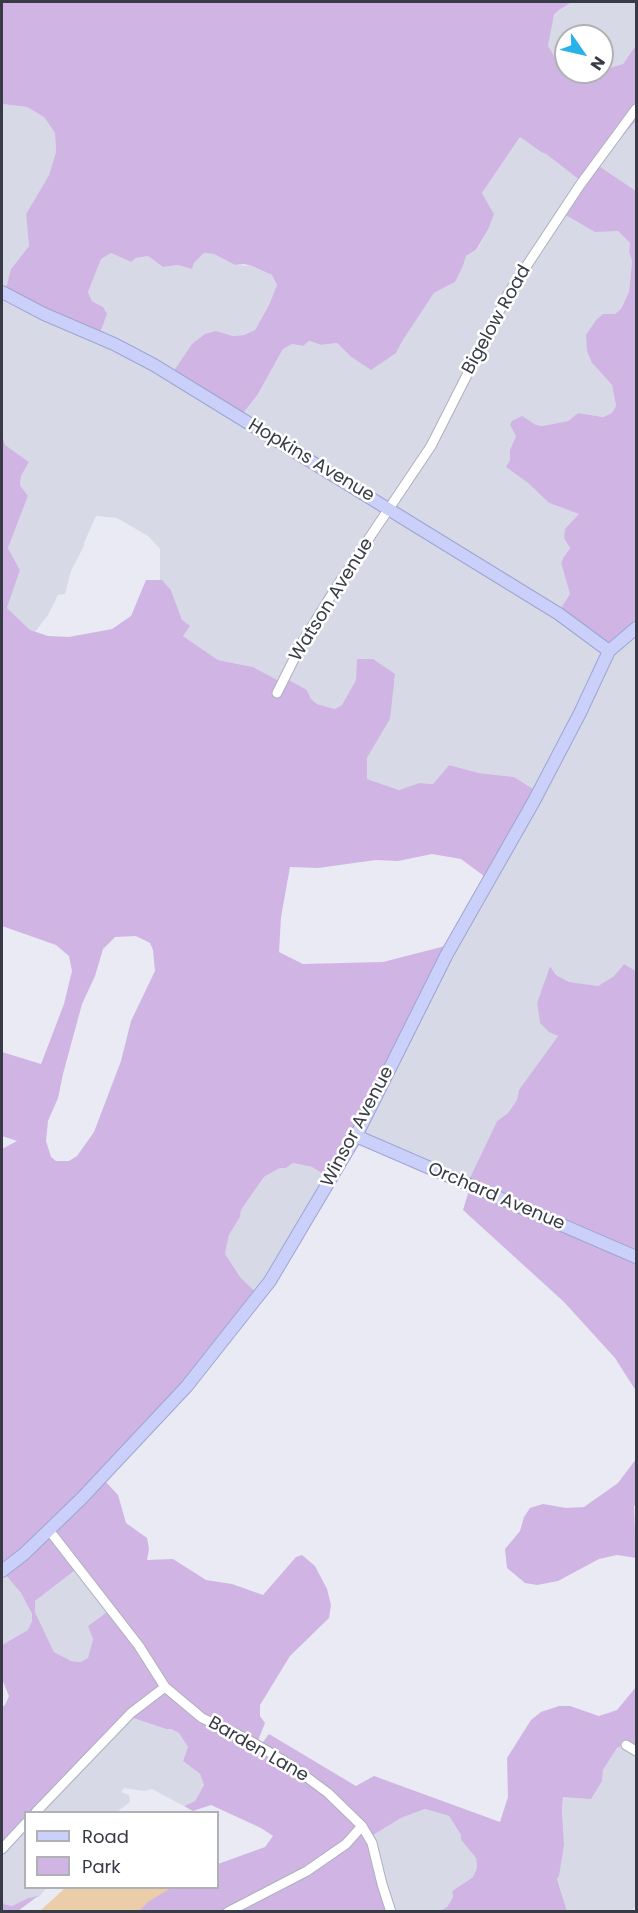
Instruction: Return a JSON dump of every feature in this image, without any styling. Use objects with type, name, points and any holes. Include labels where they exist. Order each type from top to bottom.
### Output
[{"type":"street","name":"Bigelow Road","points":[[390,509],[431,446],[508,294],[580,185],[636,109]]},
{"type":"street","name":"Hopkins Avenue","points":[[2,292],[44,314],[114,344],[154,366],[559,614],[609,651]]},
{"type":"street","name":"Watson Avenue","points":[[277,693],[303,641],[339,583],[390,509]]},
{"type":"street","name":"Winsor Avenue","points":[[2,1571],[24,1554],[89,1490],[187,1386],[270,1281],[356,1136],[447,954],[538,792],[580,713],[609,651],[636,628]]},
{"type":"street","name":"Orchard Avenue","points":[[356,1136],[636,1257]]},
{"type":"street","name":"Barden Lane","points":[[49,1530],[139,1646],[165,1687],[202,1718],[246,1739],[289,1764],[328,1793],[362,1826],[372,1843],[391,1911]]},
{"type":"street","points":[[37,1811],[131,1713],[165,1687]]},
{"type":"street","points":[[626,1745],[636,1751]]},
{"type":"street","points":[[2,1849],[24,1825]]},
{"type":"street","points":[[228,1911],[307,1871],[346,1844],[362,1826]]},
{"type":"shaded area","points":[[572,2],[636,2],[636,45],[623,64],[614,67],[614,24],[554,24],[554,56],[548,47],[553,18],[559,10]]},
{"type":"shaded area","points":[[2,104],[27,107],[44,117],[55,133],[56,152],[49,175],[26,214],[29,246],[11,269],[103,307],[92,301],[88,292],[101,258],[111,253],[131,262],[136,258],[148,256],[163,267],[178,265],[192,269],[194,263],[204,253],[214,254],[235,265],[252,266],[272,275],[277,285],[255,330],[244,335],[233,336],[216,331],[258,394],[283,349],[292,344],[302,346],[308,341],[321,345],[337,343],[350,356],[396,353],[434,293],[455,282],[466,256],[477,250],[494,214],[482,193],[520,137],[582,182],[608,231],[618,231],[630,243],[629,252],[632,261],[629,292],[592,363],[612,385],[616,406],[612,413],[603,417],[578,413],[568,421],[536,425],[516,436],[510,450],[507,467],[549,503],[580,514],[570,547],[561,563],[570,594],[636,627],[636,971],[624,964],[614,976],[598,986],[589,986],[569,982],[556,975],[550,966],[537,1003],[540,1023],[558,1036],[520,1090],[517,1100],[508,1113],[497,1121],[467,1184],[358,1137],[487,882],[514,777],[479,773],[449,765],[433,784],[419,783],[399,790],[367,779],[367,758],[390,719],[357,680],[342,705],[336,709],[317,704],[311,699],[307,690],[283,683],[253,667],[218,660],[183,636],[182,620],[171,590],[160,580],[160,549],[148,536],[117,518],[96,516],[71,571],[65,594],[58,595],[48,615],[35,632],[30,631],[7,608],[20,570],[8,548],[28,496],[20,485],[21,476],[29,462],[4,445],[2,436]]},
{"type":"shaded area","points":[[636,121],[636,191],[599,166]]},
{"type":"shaded area","points":[[293,1163],[312,1167],[331,1179],[259,1295],[241,1278],[225,1254],[229,1235],[240,1217],[241,1210],[264,1177]]},
{"type":"shaded area","points":[[78,1568],[110,1610],[93,1639],[88,1658],[81,1662],[71,1661],[54,1652],[35,1612],[35,1601]]},
{"type":"shaded area","points":[[2,1573],[21,1593],[32,1614],[32,1621],[29,1630],[2,1645]]},
{"type":"shaded area","points":[[130,1717],[180,1733],[188,1747],[183,1761],[200,1774],[204,1785],[195,1801],[184,1806],[152,1789],[144,1791],[124,1788],[121,1792],[129,1795],[130,1802],[118,1811],[40,1811]]},
{"type":"shaded area","points":[[624,1745],[636,1746],[636,1905],[632,1911],[567,1911],[557,1878],[564,1845],[563,1797],[602,1781],[603,1770],[617,1748]]},
{"type":"shaded area","points":[[425,1809],[449,1816],[461,1835],[461,1840],[476,1858],[477,1868],[473,1877],[452,1891],[453,1897],[447,1907],[440,1911],[388,1911],[370,1837],[401,1818]]},
{"type":"shaded area","points":[[24,1827],[24,1889],[45,1889],[39,1897],[28,1898],[12,1906],[4,1904],[2,1900],[2,1851]]},
{"type":"shaded area","points":[[64,1889],[169,1889],[148,1902],[139,1911],[40,1911]]},
{"type":"green space","points":[[2,2],[572,2],[554,15],[548,46],[554,56],[554,84],[614,84],[614,67],[623,64],[636,45],[636,121],[599,166],[636,191],[636,627],[612,649],[558,613],[570,594],[561,563],[570,548],[564,538],[565,529],[579,514],[549,503],[528,483],[506,467],[516,436],[510,425],[512,421],[522,416],[542,426],[568,421],[578,413],[603,417],[612,413],[616,406],[612,385],[592,363],[587,351],[586,335],[603,314],[615,314],[621,309],[629,292],[632,261],[629,252],[630,243],[618,231],[595,232],[564,214],[582,182],[520,137],[482,193],[494,214],[489,228],[476,250],[466,256],[455,282],[434,293],[396,353],[371,370],[350,356],[337,343],[321,345],[309,341],[303,346],[292,344],[283,349],[258,394],[240,417],[171,375],[192,344],[205,334],[216,331],[233,336],[244,335],[255,330],[277,285],[272,275],[252,266],[235,265],[214,254],[204,253],[194,263],[192,269],[178,265],[163,267],[148,256],[136,258],[131,262],[111,253],[101,259],[88,292],[92,301],[103,307],[107,314],[98,338],[5,292],[11,269],[29,246],[26,214],[49,175],[56,152],[55,133],[44,117],[27,107],[2,104]]},
{"type":"green space","points":[[2,436],[5,445],[29,462],[21,476],[20,485],[28,496],[8,548],[20,570],[7,608],[30,630],[48,636],[69,637],[112,629],[131,616],[146,580],[162,580],[171,590],[182,620],[190,626],[183,636],[218,660],[253,667],[283,683],[287,679],[307,690],[311,699],[317,704],[335,709],[342,705],[356,680],[357,659],[373,659],[395,674],[390,719],[367,758],[367,779],[399,790],[419,783],[433,784],[449,765],[479,773],[514,777],[533,789],[534,792],[488,879],[461,859],[432,854],[398,861],[376,860],[318,868],[290,867],[281,917],[279,952],[303,964],[383,962],[453,944],[331,1179],[312,1167],[293,1163],[264,1177],[241,1210],[240,1217],[229,1235],[225,1254],[241,1278],[259,1295],[104,1480],[118,1495],[126,1523],[147,1538],[149,1549],[147,1560],[173,1559],[206,1580],[232,1584],[263,1595],[296,1557],[302,1555],[315,1566],[327,1589],[331,1605],[329,1618],[290,1656],[260,1705],[260,1716],[265,1723],[257,1743],[260,1746],[269,1734],[356,1786],[374,1776],[500,1822],[508,1797],[507,1758],[531,1720],[541,1712],[559,1706],[570,1706],[599,1716],[617,1710],[636,1687],[636,1746],[624,1745],[617,1748],[603,1770],[602,1781],[591,1799],[563,1797],[564,1845],[557,1879],[567,1911],[440,1911],[447,1907],[453,1897],[452,1891],[473,1877],[477,1868],[476,1858],[461,1840],[461,1835],[449,1816],[425,1809],[401,1818],[370,1837],[388,1911],[123,1911],[161,1889],[219,1889],[219,1864],[265,1847],[273,1836],[211,1805],[193,1811],[184,1806],[195,1801],[204,1785],[200,1774],[183,1761],[188,1747],[179,1733],[130,1717],[40,1811],[24,1811],[24,1827],[2,1851],[2,1707],[9,1696],[2,1679],[2,1645],[28,1630],[32,1614],[21,1593],[2,1573],[2,1149],[17,1141],[2,1136],[2,1052],[41,1064],[64,1004],[72,971],[69,956],[56,945],[2,926]],"holes":[[[136,936],[150,943],[155,971],[131,1021],[121,1061],[94,1132],[77,1156],[69,1161],[56,1161],[51,1157],[46,1141],[48,1121],[58,1098],[82,1004],[95,976],[103,949],[115,937]],[[78,1568],[110,1610],[88,1626],[93,1639],[88,1658],[81,1662],[71,1661],[54,1652],[35,1612],[35,1601]]]},
{"type":"green space","points":[[624,964],[636,971],[636,1391],[615,1358],[564,1302],[463,1210],[470,1187],[467,1184],[497,1121],[508,1113],[517,1100],[519,1090],[558,1036],[549,1032],[540,1023],[537,1003],[550,966],[556,975],[569,982],[598,986],[614,976]]},
{"type":"green space","points":[[636,1459],[636,1504],[634,1506],[636,1558],[617,1555],[599,1559],[558,1581],[537,1585],[525,1583],[507,1568],[505,1549],[520,1531],[524,1517],[530,1508],[543,1504],[566,1508],[584,1507],[618,1483]]},
{"type":"green space","points":[[38,1896],[18,1911],[2,1911],[2,1900],[4,1904],[12,1906]]}]
